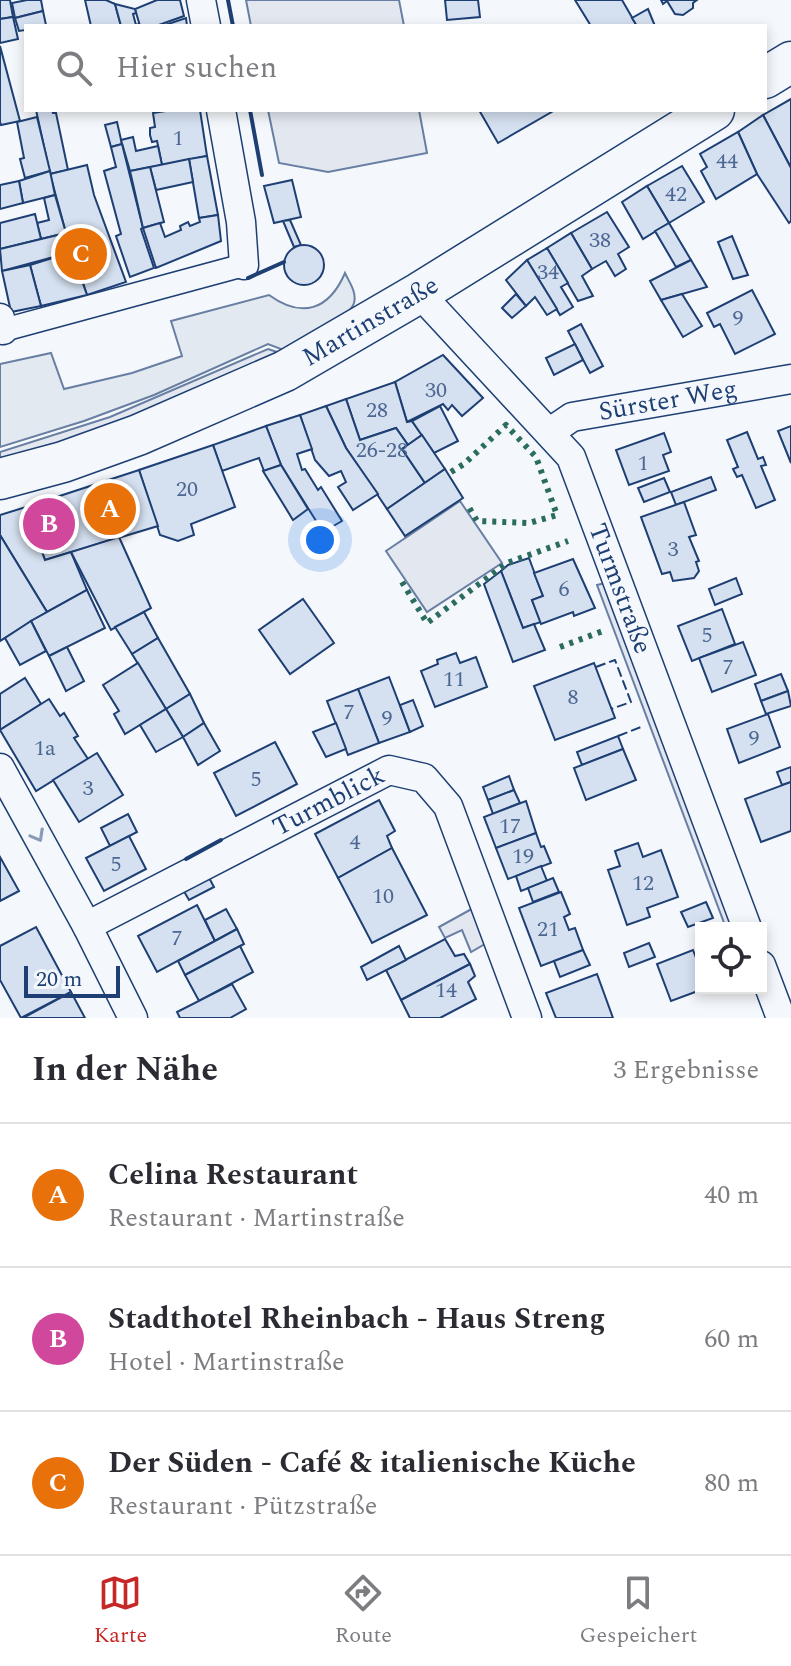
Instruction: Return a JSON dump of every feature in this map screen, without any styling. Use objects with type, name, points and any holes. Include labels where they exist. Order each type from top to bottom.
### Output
[{"type":"main road","points":[[767,77],[791,62]]},
{"type":"main road","name":"Martinstraße","points":[[0,479],[63,462],[212,405],[285,371],[419,293],[711,112]]},
{"type":"street","points":[[201,0],[206,24]]},
{"type":"street","points":[[1,326],[244,265],[241,222],[221,112]]},
{"type":"street","name":"Turmstraße","points":[[419,293],[571,457],[745,922]]},
{"type":"street","name":"Sürster Weg","points":[[550,432],[572,417],[791,379]]},
{"type":"street","points":[[0,768],[87,926],[133,1018]]},
{"type":"street","name":"Turmblick","points":[[87,926],[389,770],[424,778],[448,806],[527,1018]]},
{"type":"street","points":[[767,981],[781,1018]]},
{"type":"shaded area","points":[[246,0],[399,0],[404,24],[251,24]]},
{"type":"shaded area","points":[[268,112],[419,112],[427,153],[328,172],[279,163]]},
{"type":"shaded area","points":[[345,273],[354,295],[350,309],[334,323],[286,351],[268,344],[154,395],[0,447],[0,364],[51,353],[64,389],[132,373],[182,356],[171,321],[269,295],[293,307],[313,307],[331,295]]},
{"type":"shaded area","points":[[268,349],[280,353],[113,427],[0,463],[0,452],[110,417]]},
{"type":"shaded area","points":[[460,501],[502,563],[427,612],[386,551]]},
{"type":"shaded area","points":[[605,583],[734,922],[724,922],[597,585]]},
{"type":"shaded area","points":[[477,906],[490,941],[471,952],[462,930],[445,938],[439,927]]},
{"type":"building","points":[[0,0],[10,0],[13,17],[0,19]]},
{"type":"building","points":[[41,0],[43,11],[15,18],[12,3]]},
{"type":"building","points":[[85,0],[106,0],[115,4],[120,24],[91,24]]},
{"type":"building","points":[[157,0],[180,0],[184,16],[162,24],[139,24],[135,9]]},
{"type":"building","points":[[445,0],[478,0],[480,17],[447,20]]},
{"type":"building","points":[[575,0],[622,0],[636,24],[590,24]]},
{"type":"building","points":[[661,0],[697,0],[693,8],[683,15],[675,14],[667,1],[663,4]]},
{"type":"building","points":[[115,4],[135,9],[136,24],[120,24]]},
{"type":"building","points":[[648,9],[654,24],[636,24],[632,18]]},
{"type":"building","points":[[43,11],[46,24],[24,24],[24,30],[19,31],[15,18]]},
{"type":"building","points":[[13,17],[18,39],[0,43],[0,19]]},
{"type":"building","points":[[186,18],[187,24],[168,24]]},
{"type":"building","points":[[0,46],[20,121],[1,125],[0,122]]},
{"type":"building","points":[[791,99],[791,168],[763,115]]},
{"type":"building","points":[[36,112],[56,113],[68,170],[50,174]]},
{"type":"building","points":[[200,112],[207,156],[162,165],[157,141],[152,142],[150,135],[150,128],[155,127],[153,113]]},
{"type":"building","points":[[480,112],[552,112],[498,143]]},
{"type":"building","points":[[763,115],[791,168],[789,223],[757,174],[738,132]]},
{"type":"building","points":[[37,117],[50,171],[25,178],[17,122]]},
{"type":"building","points":[[117,122],[122,144],[111,147],[105,125]]},
{"type":"building","points":[[738,132],[757,174],[716,199],[701,171],[707,167],[700,154]]},
{"type":"building","points":[[133,137],[136,151],[158,146],[162,165],[130,171],[121,140]]},
{"type":"building","points":[[122,144],[141,229],[154,268],[130,277],[116,236],[121,234],[104,171],[116,167],[111,147]]},
{"type":"building","points":[[207,156],[218,215],[199,218],[189,159]]},
{"type":"building","points":[[189,159],[193,182],[156,190],[150,167]]},
{"type":"building","points":[[87,165],[94,195],[126,282],[87,295],[50,174]]},
{"type":"building","points":[[682,166],[704,202],[669,223],[647,186]]},
{"type":"building","points":[[150,167],[164,222],[143,228],[130,171]]},
{"type":"building","points":[[50,171],[55,195],[23,203],[19,181]]},
{"type":"building","points":[[292,180],[301,217],[274,223],[264,186]]},
{"type":"building","points":[[19,181],[23,203],[0,209],[0,185]]},
{"type":"building","points":[[647,186],[669,223],[643,239],[622,202]]},
{"type":"building","points":[[55,195],[66,233],[41,239],[37,223],[49,220],[44,198]]},
{"type":"building","points":[[607,212],[629,247],[618,254],[626,269],[615,276],[606,261],[592,269],[571,233]]},
{"type":"building","points":[[35,214],[41,239],[0,249],[0,223]]},
{"type":"building","points":[[218,215],[221,241],[156,268],[143,228],[160,223],[165,237],[181,230],[180,226],[188,222],[190,226],[200,222],[199,218]]},
{"type":"building","points":[[290,220],[301,245],[294,247],[283,221]]},
{"type":"building","points":[[669,223],[691,260],[676,267],[655,231]]},
{"type":"building","points":[[66,233],[72,252],[2,271],[0,249]]},
{"type":"building","points":[[571,233],[592,269],[582,276],[593,296],[578,301],[547,248]]},
{"type":"building","points":[[732,236],[748,275],[733,279],[718,242]]},
{"type":"building","points":[[304,245],[318,251],[324,265],[318,279],[304,285],[290,279],[284,265],[290,251]]},
{"type":"building","points":[[547,248],[568,283],[561,287],[573,307],[560,315],[527,260]]},
{"type":"building","points":[[72,252],[87,295],[41,306],[30,265]]},
{"type":"building","points":[[527,260],[557,309],[547,315],[535,297],[526,306],[506,280]]},
{"type":"building","points":[[691,260],[707,287],[661,300],[650,281]]},
{"type":"building","points":[[30,265],[41,306],[11,312],[2,271]]},
{"type":"building","points":[[752,290],[775,334],[735,354],[720,324],[714,327],[707,313]]},
{"type":"building","points":[[516,294],[526,306],[512,318],[502,308]]},
{"type":"building","points":[[682,294],[702,326],[683,337],[661,300]]},
{"type":"building","points":[[581,324],[603,366],[590,373],[568,331]]},
{"type":"building","points":[[575,344],[583,360],[554,375],[546,358]]},
{"type":"building","points":[[443,355],[483,398],[462,416],[452,405],[448,410],[443,404],[407,422],[395,382]]},
{"type":"building","points":[[395,382],[407,422],[412,421],[422,435],[408,445],[396,428],[360,440],[346,399]]},
{"type":"building","points":[[346,399],[360,440],[396,428],[408,445],[402,449],[425,483],[387,509],[346,448],[326,406]]},
{"type":"building","points":[[326,406],[346,448],[378,494],[353,510],[338,487],[346,482],[341,471],[329,476],[315,460],[300,415]]},
{"type":"building","points":[[440,406],[458,441],[434,453],[412,421]]},
{"type":"building","points":[[300,415],[312,449],[297,454],[302,470],[305,469],[318,490],[321,487],[342,521],[323,532],[281,465],[266,426]]},
{"type":"building","points":[[266,426],[281,465],[264,471],[259,458],[222,471],[213,445]]},
{"type":"building","points":[[791,426],[791,463],[778,431]]},
{"type":"building","points":[[747,432],[758,459],[763,457],[766,465],[761,466],[775,500],[756,508],[742,475],[737,477],[733,469],[738,467],[727,440]]},
{"type":"building","points":[[664,433],[671,452],[663,455],[669,471],[629,485],[616,450]]},
{"type":"building","points":[[422,435],[445,469],[425,483],[402,449]]},
{"type":"building","points":[[213,445],[235,507],[191,524],[194,535],[178,541],[160,535],[139,470]]},
{"type":"building","points":[[281,465],[308,509],[293,520],[263,471]]},
{"type":"building","points":[[445,469],[463,498],[405,536],[387,509]]},
{"type":"building","points":[[139,470],[158,526],[45,560],[26,507]]},
{"type":"building","points":[[711,477],[716,490],[676,505],[671,492]]},
{"type":"building","points":[[664,478],[670,492],[644,502],[638,488]]},
{"type":"building","points":[[684,502],[696,535],[689,537],[699,561],[696,562],[699,571],[694,578],[673,581],[670,572],[662,574],[641,517]]},
{"type":"building","points":[[26,507],[45,560],[71,552],[87,590],[47,612],[0,535],[0,515]]},
{"type":"building","points":[[0,535],[47,612],[0,641]]},
{"type":"building","points":[[119,537],[151,608],[111,630],[71,552]]},
{"type":"building","points":[[529,558],[543,596],[532,600],[541,622],[523,628],[501,571],[508,565]]},
{"type":"building","points":[[573,559],[595,608],[574,616],[573,612],[541,624],[532,600],[543,596],[534,573]]},
{"type":"building","points":[[501,571],[523,628],[534,624],[545,650],[513,662],[484,584]]},
{"type":"building","points":[[736,578],[742,594],[715,605],[709,589]]},
{"type":"building","points":[[87,590],[105,628],[49,656],[31,621]]},
{"type":"building","points":[[303,599],[334,643],[290,674],[259,630]]},
{"type":"building","points":[[722,609],[735,644],[692,661],[678,626]]},
{"type":"building","points":[[144,612],[158,638],[132,654],[115,627]]},
{"type":"building","points":[[31,621],[46,651],[20,665],[5,638]]},
{"type":"building","points":[[158,638],[190,694],[166,709],[132,654]]},
{"type":"building","points":[[743,642],[756,675],[712,692],[699,658]]},
{"type":"building","points":[[67,647],[84,681],[66,691],[49,656]]},
{"type":"building","points":[[456,653],[460,663],[476,657],[487,687],[435,707],[421,671],[438,664],[437,660]]},
{"type":"building","points":[[138,663],[166,709],[125,734],[114,714],[119,711],[103,685]]},
{"type":"building","points":[[594,663],[615,718],[555,740],[534,686]]},
{"type":"building","points":[[781,674],[788,691],[761,701],[755,684]]},
{"type":"building","points":[[389,677],[410,732],[379,743],[358,689]]},
{"type":"building","points":[[25,678],[41,704],[0,730],[0,694]]},
{"type":"building","points":[[358,689],[379,743],[348,755],[327,701]]},
{"type":"building","points":[[788,691],[791,706],[766,714],[761,701]]},
{"type":"building","points":[[190,694],[204,723],[183,737],[166,709]]},
{"type":"building","points":[[49,699],[60,716],[64,713],[78,736],[74,738],[88,759],[36,791],[0,730]]},
{"type":"building","points":[[413,700],[423,726],[410,732],[400,705]]},
{"type":"building","points":[[166,709],[183,737],[156,752],[140,725]]},
{"type":"building","points":[[768,714],[780,747],[739,763],[727,729]]},
{"type":"building","points":[[204,723],[220,751],[198,765],[183,737]]},
{"type":"building","points":[[336,723],[346,749],[326,757],[313,732]]},
{"type":"building","points":[[618,736],[623,749],[582,765],[577,752]]},
{"type":"building","points":[[275,742],[297,784],[236,816],[214,773]]},
{"type":"building","points":[[623,749],[636,780],[586,800],[574,768]]},
{"type":"building","points":[[97,753],[123,795],[79,822],[53,780]]},
{"type":"building","points":[[791,767],[791,782],[782,785],[777,772]]},
{"type":"building","points":[[509,776],[514,790],[488,800],[483,787]]},
{"type":"building","points":[[791,782],[791,831],[761,842],[745,799]]},
{"type":"building","points":[[514,790],[520,803],[493,814],[488,800]]},
{"type":"building","points":[[379,800],[395,831],[387,836],[392,848],[338,878],[315,834]]},
{"type":"building","points":[[526,801],[536,833],[496,848],[484,817]]},
{"type":"building","points":[[128,814],[137,832],[110,846],[101,828]]},
{"type":"building","points":[[536,833],[551,863],[508,879],[496,848]]},
{"type":"building","points":[[129,836],[146,869],[104,891],[86,858]]},
{"type":"building","points":[[638,843],[643,857],[661,850],[678,897],[647,908],[650,917],[627,925],[608,870],[620,866],[615,851]]},
{"type":"building","points":[[392,848],[427,915],[372,943],[338,878]]},
{"type":"building","points":[[0,857],[19,891],[0,901]]},
{"type":"building","points":[[541,866],[547,881],[521,891],[516,876]]},
{"type":"building","points":[[207,874],[214,887],[189,900],[182,888]]},
{"type":"building","points":[[553,878],[559,892],[533,902],[528,888]]},
{"type":"building","points":[[561,892],[570,914],[564,917],[569,930],[575,928],[583,950],[541,966],[519,908]]},
{"type":"building","points":[[706,902],[713,918],[688,927],[681,912]]},
{"type":"building","points":[[197,905],[215,941],[157,972],[138,936]]},
{"type":"building","points":[[226,909],[237,929],[215,941],[205,920]]},
{"type":"building","points":[[36,927],[71,992],[21,1018],[0,980],[0,946]]},
{"type":"building","points":[[237,929],[244,944],[185,975],[178,961]]},
{"type":"building","points":[[445,939],[455,956],[464,954],[470,964],[401,1000],[386,970]]},
{"type":"building","points":[[649,943],[655,957],[629,967],[624,953]]},
{"type":"building","points":[[240,946],[253,972],[199,1001],[185,975]]},
{"type":"building","points":[[399,946],[406,960],[367,980],[361,967]]},
{"type":"building","points":[[583,950],[590,965],[560,977],[554,961]]},
{"type":"building","points":[[693,950],[695,992],[671,1001],[657,964]]},
{"type":"building","points":[[470,964],[475,976],[468,982],[476,999],[440,1018],[410,1018],[401,1000]]},
{"type":"building","points":[[597,974],[613,1018],[556,1018],[546,993]]},
{"type":"building","points":[[232,984],[246,1009],[230,1018],[180,1018],[177,1012]]},
{"type":"building","points":[[71,992],[85,1018],[23,1018]]},
{"type":"hedge","points":[[451,472],[506,425],[536,457],[557,515],[529,523],[477,521],[467,504]]},
{"type":"hedge","points":[[402,582],[427,623],[507,563],[568,541]]},
{"type":"hedge","points":[[560,647],[603,631]]},
{"type":"fence","points":[[596,667],[615,660],[631,702],[611,709]]},
{"type":"fence","points":[[618,736],[641,727]]},
{"type":"wall","points":[[228,0],[233,24]]},
{"type":"wall","points":[[250,112],[262,175]]},
{"type":"wall","points":[[248,278],[284,262]]},
{"type":"wall","points":[[186,859],[221,840]]},
{"type":"place","name":"Der Süden - Café & italienische Küche","points":[[81,254]]},
{"type":"place","name":"Celina Restaurant","points":[[110,509]]},
{"type":"place","name":"Stadthotel Rheinbach - Haus Streng","points":[[49,524]]}]
